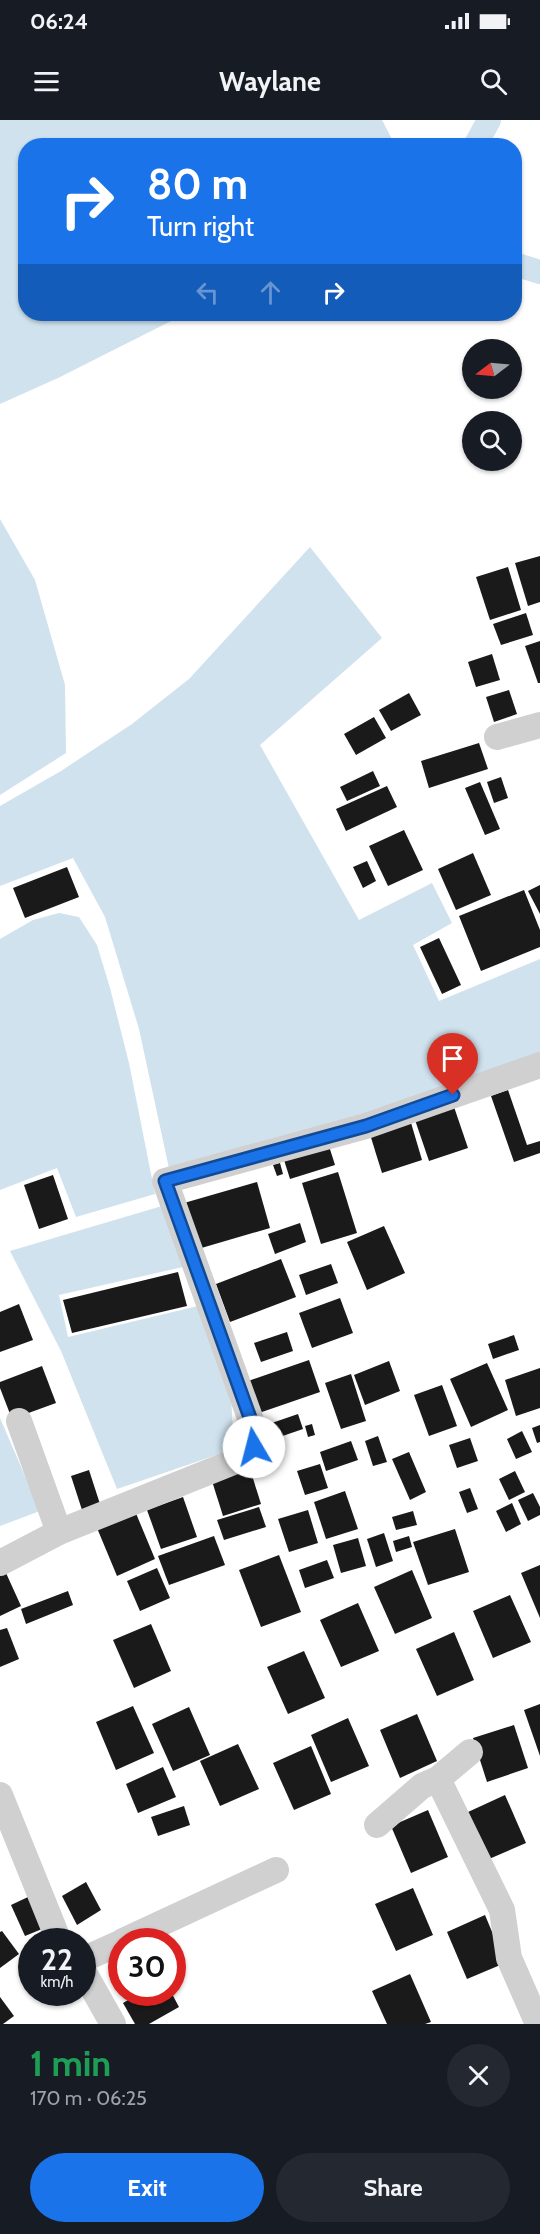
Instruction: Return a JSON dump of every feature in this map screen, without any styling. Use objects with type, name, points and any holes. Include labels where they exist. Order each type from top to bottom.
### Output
[{"type":"street","points":[[497,737],[540,725]]},
{"type":"street","points":[[0,1563],[59,1532],[241,1459],[254,1447],[253,1426],[165,1181],[366,1126],[540,1065]]},
{"type":"street","points":[[19,1421],[59,1532]]},
{"type":"street","points":[[377,1825],[422,1786],[438,1779],[470,1752]]},
{"type":"street","points":[[438,1779],[502,1910],[509,1958],[538,2024]]},
{"type":"street","points":[[0,1795],[54,1928]]},
{"type":"street","points":[[150,1928],[276,1870]]},
{"type":"street","points":[[96,1994],[113,2024]]},
{"type":"water","points":[[0,120],[382,120],[391,138],[18,138],[18,321],[171,321],[58,378],[0,404]]},
{"type":"water","points":[[0,519],[35,580],[65,685],[66,753],[0,795]]},
{"type":"water","points":[[310,547],[382,638],[260,745],[359,920],[432,883],[452,923],[413,945],[439,1001],[540,959],[540,1057],[408,1103],[170,1173],[139,1029],[105,917],[73,858],[0,886],[0,806],[61,771],[132,724],[189,679]]},
{"type":"water","points":[[59,913],[79,917],[97,945],[129,1063],[155,1194],[76,1217],[57,1168],[0,1190],[0,939],[33,920]]},
{"type":"water","points":[[162,1206],[183,1267],[59,1295],[68,1337],[198,1306],[231,1397],[234,1449],[117,1489],[61,1351],[10,1251]]},
{"type":"water","points":[[0,1418],[40,1511],[0,1526]]},
{"type":"building","points":[[540,556],[540,602],[528,606],[515,563]]},
{"type":"building","points":[[508,567],[521,610],[490,620],[476,577]]},
{"type":"building","points":[[526,613],[533,635],[501,645],[493,624]]},
{"type":"building","points":[[540,641],[540,683],[538,683],[525,646]]},
{"type":"building","points":[[492,654],[500,680],[476,687],[468,662]]},
{"type":"building","points":[[509,690],[517,714],[494,722],[486,697]]},
{"type":"building","points":[[409,693],[421,715],[391,731],[379,710]]},
{"type":"building","points":[[374,717],[386,738],[356,755],[344,734]]},
{"type":"building","points":[[479,743],[488,769],[429,788],[421,761]]},
{"type":"building","points":[[373,771],[380,786],[347,801],[340,787]]},
{"type":"building","points":[[501,777],[508,798],[494,803],[487,782]]},
{"type":"building","points":[[480,782],[500,829],[485,835],[465,788]]},
{"type":"building","points":[[387,786],[397,807],[346,831],[336,809]]},
{"type":"building","points":[[404,830],[423,870],[388,886],[369,846]]},
{"type":"building","points":[[473,853],[491,895],[456,910],[438,869]]},
{"type":"building","points":[[367,861],[376,881],[363,888],[353,867]]},
{"type":"building","points":[[67,867],[79,897],[25,918],[13,888]]},
{"type":"building","points":[[540,885],[540,914],[528,891]]},
{"type":"building","points":[[524,890],[540,930],[540,947],[481,971],[459,916]]},
{"type":"building","points":[[439,938],[461,985],[442,994],[420,947]]},
{"type":"building","points":[[508,1090],[527,1145],[540,1141],[540,1153],[514,1162],[491,1096]]},
{"type":"building","points":[[453,1104],[468,1148],[429,1161],[414,1117]]},
{"type":"building","points":[[409,1116],[422,1160],[382,1173],[368,1128]]},
{"type":"building","points":[[329,1146],[335,1165],[290,1179],[284,1160]]},
{"type":"building","points":[[280,1163],[283,1174],[277,1176],[273,1165]]},
{"type":"building","points":[[338,1172],[357,1233],[321,1244],[302,1183]]},
{"type":"building","points":[[53,1175],[68,1219],[39,1229],[24,1185]]},
{"type":"building","points":[[257,1182],[270,1228],[198,1249],[184,1203]]},
{"type":"building","points":[[300,1223],[306,1242],[275,1254],[268,1234]]},
{"type":"building","points":[[384,1226],[405,1273],[367,1290],[347,1242]]},
{"type":"building","points":[[281,1259],[296,1297],[230,1322],[216,1284]]},
{"type":"building","points":[[331,1264],[338,1283],[306,1295],[299,1275]]},
{"type":"building","points":[[178,1272],[187,1306],[72,1333],[63,1300]]},
{"type":"building","points":[[340,1298],[353,1333],[312,1348],[299,1313]]},
{"type":"building","points":[[19,1304],[33,1340],[0,1352],[0,1312]]},
{"type":"building","points":[[287,1332],[293,1351],[261,1362],[254,1343]]},
{"type":"building","points":[[514,1335],[519,1350],[493,1359],[488,1344]]},
{"type":"building","points":[[309,1360],[320,1392],[259,1413],[248,1381]]},
{"type":"building","points":[[389,1361],[400,1391],[365,1405],[354,1375]]},
{"type":"building","points":[[487,1363],[508,1410],[471,1427],[450,1379]]},
{"type":"building","points":[[42,1366],[56,1403],[12,1419],[0,1388],[0,1382]]},
{"type":"building","points":[[540,1368],[540,1408],[516,1416],[505,1380]]},
{"type":"building","points":[[351,1374],[366,1421],[341,1429],[325,1383]]},
{"type":"building","points":[[442,1385],[457,1426],[429,1436],[414,1395]]},
{"type":"building","points":[[298,1414],[303,1429],[268,1441],[263,1426]]},
{"type":"building","points":[[312,1424],[315,1435],[308,1437],[305,1426]]},
{"type":"building","points":[[540,1425],[540,1442],[537,1443],[532,1428]]},
{"type":"building","points":[[522,1431],[532,1452],[516,1459],[507,1439]]},
{"type":"building","points":[[378,1436],[387,1462],[373,1466],[365,1441]]},
{"type":"building","points":[[470,1438],[478,1461],[457,1468],[449,1445]]},
{"type":"building","points":[[351,1441],[358,1460],[326,1471],[320,1452]]},
{"type":"building","points":[[277,1447],[280,1459],[270,1462],[267,1450]]},
{"type":"building","points":[[409,1452],[426,1492],[410,1500],[392,1459]]},
{"type":"building","points":[[320,1464],[328,1488],[305,1495],[297,1471]]},
{"type":"building","points":[[250,1469],[261,1504],[223,1516],[212,1481]]},
{"type":"building","points":[[89,1470],[100,1504],[82,1510],[71,1476]]},
{"type":"building","points":[[515,1471],[525,1492],[509,1500],[499,1479]]},
{"type":"building","points":[[470,1488],[478,1509],[467,1513],[459,1492]]},
{"type":"building","points":[[345,1491],[358,1529],[326,1539],[314,1502]]},
{"type":"building","points":[[533,1493],[540,1507],[540,1515],[528,1521],[518,1500]]},
{"type":"building","points":[[183,1497],[197,1537],[161,1549],[147,1510]]},
{"type":"building","points":[[512,1503],[521,1524],[506,1532],[496,1511]]},
{"type":"building","points":[[259,1507],[266,1527],[224,1540],[217,1520]]},
{"type":"building","points":[[308,1510],[318,1543],[289,1552],[278,1519]]},
{"type":"building","points":[[135,1511],[155,1559],[117,1576],[97,1528]]},
{"type":"building","points":[[413,1511],[417,1525],[396,1530],[392,1517]]},
{"type":"building","points":[[455,1529],[469,1572],[428,1585],[413,1542]]},
{"type":"building","points":[[384,1533],[393,1561],[376,1567],[367,1539]]},
{"type":"building","points":[[214,1536],[225,1565],[169,1585],[158,1556]]},
{"type":"building","points":[[409,1536],[412,1547],[396,1552],[393,1541]]},
{"type":"building","points":[[358,1538],[366,1566],[341,1573],[333,1545]]},
{"type":"building","points":[[279,1555],[301,1612],[261,1627],[239,1570]]},
{"type":"building","points":[[327,1560],[334,1578],[305,1588],[299,1570]]},
{"type":"building","points":[[540,1565],[540,1618],[521,1573]]},
{"type":"building","points":[[157,1568],[170,1598],[140,1611],[127,1581]]},
{"type":"building","points":[[412,1570],[432,1618],[395,1634],[374,1587]]},
{"type":"building","points":[[6,1573],[21,1606],[0,1616],[0,1576]]},
{"type":"building","points":[[68,1591],[73,1605],[26,1624],[21,1609]]},
{"type":"building","points":[[510,1595],[531,1642],[493,1658],[473,1611]]},
{"type":"building","points":[[358,1603],[379,1651],[341,1667],[320,1620]]},
{"type":"building","points":[[151,1624],[171,1671],[134,1688],[113,1640]]},
{"type":"building","points":[[7,1628],[19,1659],[0,1667],[0,1630]]},
{"type":"building","points":[[454,1632],[474,1680],[437,1696],[416,1649]]},
{"type":"building","points":[[304,1651],[325,1698],[288,1714],[267,1667]]},
{"type":"building","points":[[540,1704],[540,1756],[524,1710]]},
{"type":"building","points":[[133,1706],[154,1753],[116,1770],[96,1722]]},
{"type":"building","points":[[189,1707],[210,1755],[173,1771],[152,1724]]},
{"type":"building","points":[[417,1714],[437,1761],[400,1778],[380,1730]]},
{"type":"building","points":[[348,1718],[369,1766],[331,1782],[311,1735]]},
{"type":"building","points":[[514,1725],[528,1768],[487,1782],[473,1738]]},
{"type":"building","points":[[238,1744],[259,1789],[220,1806],[200,1761]]},
{"type":"building","points":[[311,1746],[331,1794],[294,1810],[273,1763]]},
{"type":"building","points":[[163,1767],[176,1797],[138,1813],[126,1784]]},
{"type":"building","points":[[505,1795],[526,1843],[489,1859],[468,1812]]},
{"type":"building","points":[[184,1806],[190,1825],[158,1836],[151,1817]]},
{"type":"building","points":[[428,1810],[448,1857],[411,1873],[391,1826]]},
{"type":"building","points":[[86,1882],[101,1910],[77,1925],[62,1896]]},
{"type":"building","points":[[413,1888],[433,1935],[396,1951],[375,1904]]},
{"type":"building","points":[[28,1897],[42,1928],[21,1928],[11,1905]]},
{"type":"building","points":[[485,1915],[505,1963],[467,1979],[447,1932]]},
{"type":"building","points":[[2,1931],[18,1955],[0,1968],[0,1932]]},
{"type":"building","points":[[410,1974],[431,2022],[387,2024],[372,1991]]},
{"type":"building","points":[[0,1997],[14,2016],[3,2024],[0,2024]]},
{"type":"building","points":[[125,2006],[179,2007],[149,2024],[135,2024]]},
{"type":"waterway","points":[[479,138],[489,120]]},
{"type":"waterway","points":[[522,266],[540,272]]},
{"type":"route","points":[[254,1447],[253,1426],[165,1181],[366,1126],[453,1095]]}]
